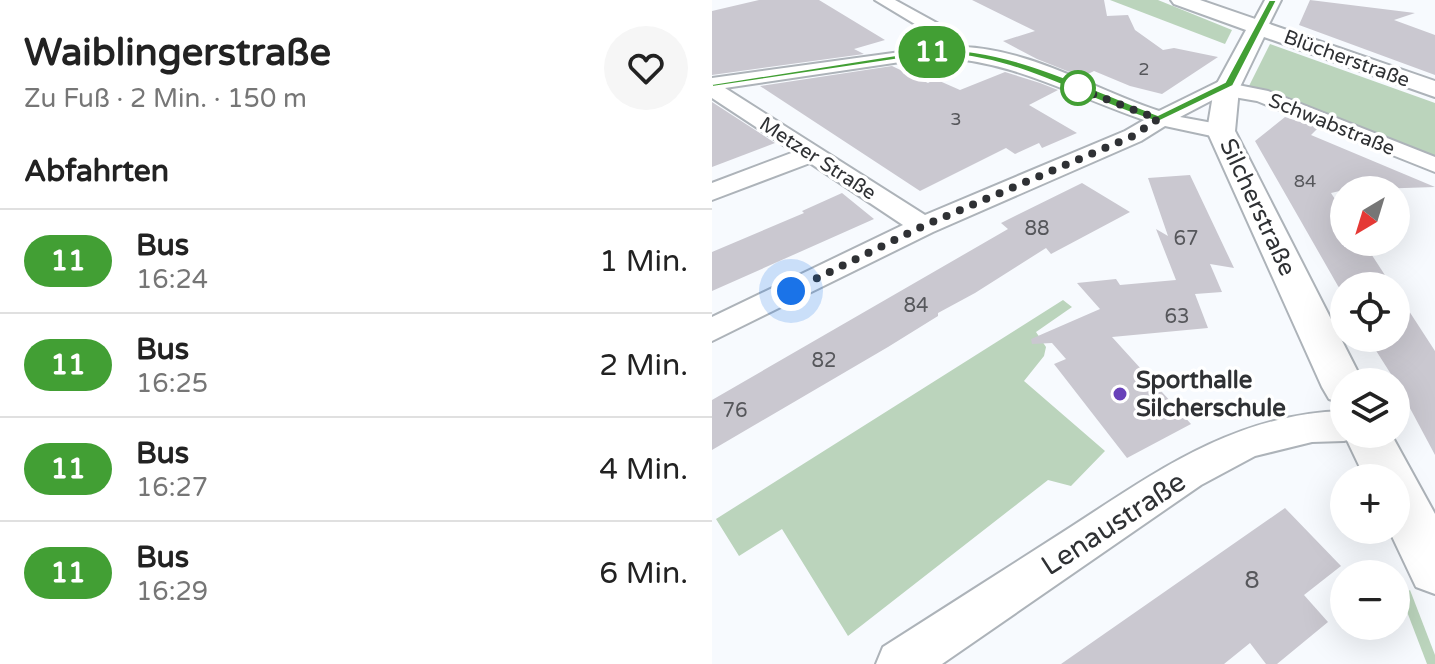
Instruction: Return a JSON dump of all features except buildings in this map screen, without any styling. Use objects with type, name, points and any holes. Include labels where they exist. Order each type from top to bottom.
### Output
[{"type":"street","points":[[883,0],[949,37],[955,42],[952,50]]},
{"type":"street","name":"Blücherstraße","points":[[1181,0],[1435,89]]},
{"type":"street","points":[[1260,26],[1273,0]]},
{"type":"street","name":"Silcherstraße","points":[[1260,26],[1219,111],[1221,131],[1335,368]]},
{"type":"street","points":[[712,86],[952,50],[994,57],[1158,119],[1190,128],[1221,131]]},
{"type":"street","name":"Metzer Straße","points":[[712,86],[923,226]]},
{"type":"street","points":[[712,330],[923,226],[1133,136],[1158,119],[1228,87]]},
{"type":"street","name":"Schwabstraße","points":[[1228,87],[1261,95],[1435,165]]},
{"type":"street","points":[[712,192],[811,154]]},
{"type":"street","name":"Lenaustraße","points":[[900,664],[1187,473],[1246,443],[1312,427],[1330,426]]},
{"type":"street","points":[[1410,519],[1435,568]]},
{"type":"green space","points":[[1110,0],[1158,0],[1232,30],[1225,44]]},
{"type":"green space","points":[[1270,44],[1435,103],[1435,157],[1249,86]]},
{"type":"green space","points":[[1063,300],[1072,307],[1036,332],[1046,347],[1044,356],[1024,381],[1105,451],[1071,486],[1048,480],[848,636],[782,529],[739,556],[716,519]]},
{"type":"green space","points":[[1410,590],[1435,655],[1435,664],[1427,664],[1410,620]]},
{"type":"bus line","name":"11","points":[[712,84],[934,51],[968,51],[1004,60],[1158,119],[1229,84],[1273,0]]},
{"type":"place","name":"Sporthalle Silcherschule","points":[[1120,394]]},
{"type":"route","points":[[791,291],[923,226],[1133,136],[1158,119],[1072,86],[1078,88]]}]
